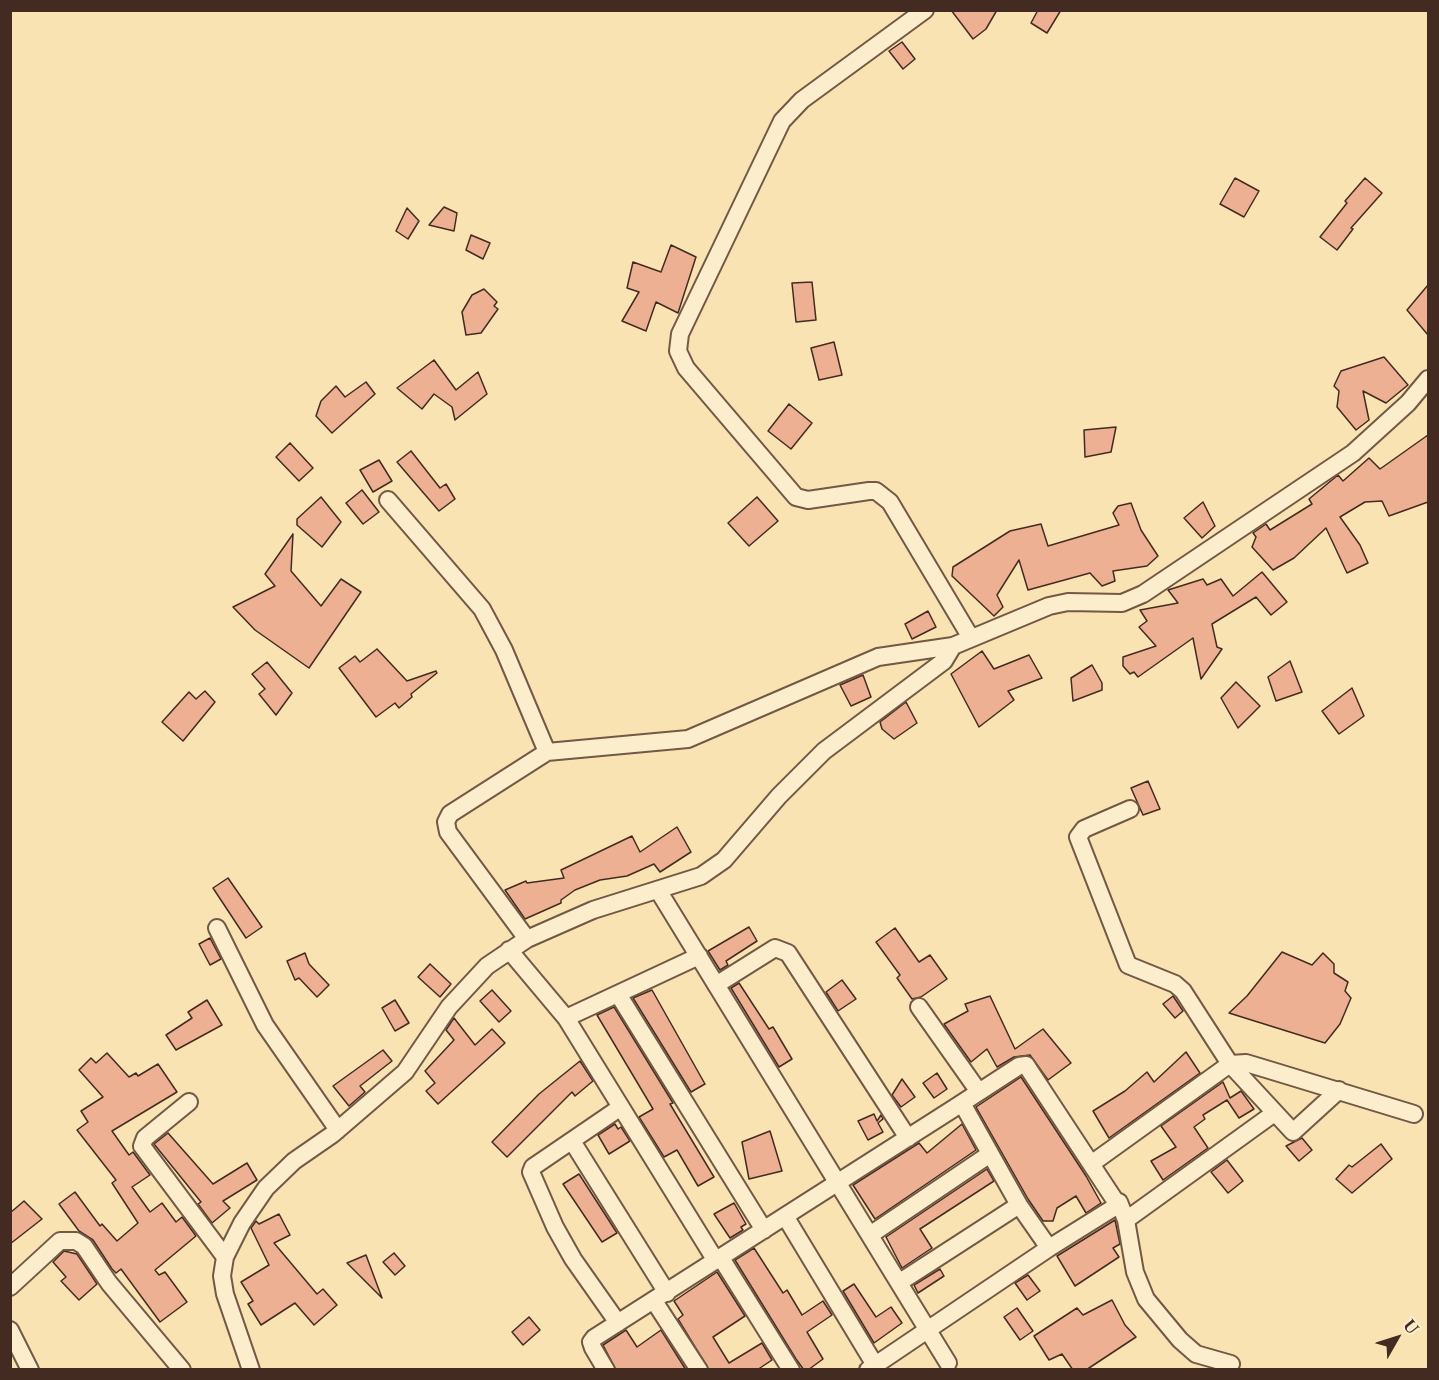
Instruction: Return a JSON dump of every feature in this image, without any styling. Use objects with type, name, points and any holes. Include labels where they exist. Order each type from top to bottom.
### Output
[{"type":"street","points":[[925,10],[802,100],[782,121],[680,334],[678,351],[686,368],[796,497],[808,500],[868,490],[876,491],[890,502],[971,638]]},
{"type":"street","points":[[527,939],[448,832],[446,822],[450,814],[547,752],[688,739],[878,657],[953,646],[1049,606],[1068,602],[1122,603],[1143,594],[1353,453],[1408,403],[1428,379]]},
{"type":"street","points":[[388,500],[482,609],[504,650],[547,752]]},
{"type":"street","points":[[251,1370],[225,1294],[222,1276],[225,1257],[242,1223],[266,1188],[294,1161],[338,1130],[405,1072],[449,1007],[487,966],[527,939],[593,910],[701,876],[724,860],[779,796],[824,752],[944,661],[953,646]]},
{"type":"street","points":[[1130,808],[1084,829],[1080,833],[1079,843],[1128,965],[1174,984],[1183,991],[1230,1064],[1273,1114],[1293,1132],[1339,1090]]},
{"type":"street","points":[[658,890],[948,1363]]},
{"type":"street","points":[[217,928],[265,1025],[338,1130]]},
{"type":"street","points":[[716,985],[775,948],[788,953],[908,1138]]},
{"type":"street","points":[[509,950],[566,1018],[791,1370]]},
{"type":"street","points":[[566,1018],[699,956]]},
{"type":"street","points":[[618,993],[764,1230]]},
{"type":"street","points":[[919,1007],[979,1092]]},
{"type":"street","points":[[1091,1164],[1230,1064],[1246,1063],[1414,1114]]},
{"type":"street","points":[[606,1370],[591,1342],[1019,1065],[1026,1065],[1091,1164],[1119,1202],[1126,1220],[1135,1272],[1146,1299],[1180,1340],[1196,1354],[1231,1364]]},
{"type":"street","points":[[189,1102],[145,1138],[142,1146],[225,1257]]},
{"type":"street","points":[[959,1105],[963,1105],[1019,1205],[1049,1248]]},
{"type":"street","points":[[618,1323],[573,1259],[531,1176],[533,1167],[621,1107]]},
{"type":"street","points":[[1126,1220],[1273,1114]]},
{"type":"street","points":[[572,1141],[699,1370]]},
{"type":"street","points":[[870,1235],[990,1154]]},
{"type":"street","points":[[785,1216],[874,1368],[1049,1248],[1116,1207],[1119,1202]]},
{"type":"street","points":[[900,1282],[1019,1205]]},
{"type":"street","points":[[10,1287],[60,1241],[75,1241],[84,1246],[109,1283],[182,1370]]},
{"type":"street","points":[[10,1330],[30,1370]]},
{"type":"building","points":[[951,10],[997,10],[986,29],[973,39]]},
{"type":"building","points":[[1038,10],[1061,10],[1047,33],[1031,23]]},
{"type":"building","points":[[902,42],[915,59],[903,69],[889,51]]},
{"type":"building","points":[[1235,178],[1259,191],[1244,217],[1220,204]]},
{"type":"building","points":[[1365,178],[1382,193],[1351,228],[1353,229],[1337,250],[1320,237],[1347,203],[1345,201]]},
{"type":"building","points":[[444,207],[457,213],[454,231],[429,225]]},
{"type":"building","points":[[407,208],[419,221],[408,239],[396,231]]},
{"type":"building","points":[[471,235],[490,243],[483,259],[466,250]]},
{"type":"building","points":[[671,245],[696,257],[678,313],[656,302],[646,331],[622,321],[639,292],[627,288],[633,262],[661,272]]},
{"type":"building","points":[[812,282],[816,320],[796,322],[792,283]]},
{"type":"building","points":[[1428,285],[1428,335],[1407,310]]},
{"type":"building","points":[[484,289],[497,302],[494,306],[498,309],[481,333],[466,335],[462,312],[472,295]]},
{"type":"building","points":[[834,342],[842,375],[819,380],[811,348]]},
{"type":"building","points":[[1384,357],[1408,385],[1386,403],[1363,391],[1369,420],[1356,430],[1337,407],[1339,391],[1334,386],[1341,371]]},
{"type":"building","points":[[434,360],[456,390],[478,372],[487,394],[455,420],[452,407],[434,394],[422,409],[397,388]]},
{"type":"building","points":[[366,382],[375,394],[332,433],[316,416],[321,401],[336,386],[345,397]]},
{"type":"building","points":[[789,404],[812,423],[791,449],[768,431]]},
{"type":"building","points":[[1116,427],[1111,452],[1085,457],[1084,430]]},
{"type":"building","points":[[1428,435],[1428,502],[1389,516],[1382,501],[1365,502],[1340,517],[1360,545],[1368,563],[1347,573],[1326,528],[1294,558],[1273,570],[1252,547],[1256,537],[1253,533],[1266,524],[1270,530],[1312,504],[1309,499],[1338,475],[1343,481],[1369,458],[1380,469]]},
{"type":"building","points":[[290,443],[313,468],[299,481],[276,457]]},
{"type":"building","points":[[411,451],[440,488],[446,484],[455,499],[439,511],[397,462]]},
{"type":"building","points":[[379,460],[392,481],[373,492],[360,470]]},
{"type":"building","points":[[362,490],[379,512],[363,524],[346,503]]},
{"type":"building","points":[[321,497],[341,522],[322,547],[297,525],[297,519]]},
{"type":"building","points":[[757,497],[778,521],[749,546],[728,523]]},
{"type":"building","points":[[1203,502],[1215,526],[1202,538],[1184,518]]},
{"type":"building","points":[[1131,503],[1141,530],[1158,556],[1147,566],[1113,571],[1115,581],[1102,586],[1090,573],[1028,590],[1019,560],[997,595],[1003,607],[994,616],[952,576],[953,567],[1010,531],[1041,524],[1048,546],[1119,525],[1113,513],[1118,506]]},
{"type":"building","points":[[293,534],[291,571],[321,606],[341,579],[361,592],[309,668],[255,630],[233,607],[275,586],[265,574]]},
{"type":"building","points":[[1262,572],[1287,602],[1271,615],[1256,597],[1212,624],[1217,647],[1222,649],[1201,679],[1193,638],[1138,677],[1134,672],[1130,674],[1123,666],[1123,657],[1156,646],[1139,627],[1147,621],[1140,610],[1178,603],[1168,590],[1203,579],[1207,585],[1221,579],[1233,596]]},
{"type":"building","points":[[928,611],[936,627],[912,639],[905,624]]},
{"type":"building","points":[[377,649],[407,681],[436,671],[437,673],[411,694],[412,697],[399,708],[395,703],[376,717],[339,668],[355,656],[360,662]]},
{"type":"building","points":[[982,651],[994,669],[1029,655],[1042,678],[1008,691],[1014,700],[979,727],[951,674]]},
{"type":"building","points":[[1290,661],[1302,692],[1276,701],[1268,677]]},
{"type":"building","points":[[267,662],[292,693],[276,715],[259,694],[265,689],[252,674]]},
{"type":"building","points":[[1092,665],[1102,683],[1102,690],[1073,701],[1071,678]]},
{"type":"building","points":[[863,675],[871,697],[851,706],[840,685]]},
{"type":"building","points":[[1236,682],[1260,706],[1238,728],[1221,698]]},
{"type":"building","points":[[1352,688],[1364,716],[1339,734],[1322,711]]},
{"type":"building","points":[[205,691],[215,702],[183,741],[162,722],[189,692],[196,699]]},
{"type":"building","points":[[906,702],[917,723],[894,739],[882,729],[880,722]]},
{"type":"building","points":[[1148,781],[1160,809],[1143,815],[1131,788]]},
{"type":"building","points":[[677,827],[691,852],[660,872],[654,864],[627,876],[600,880],[575,890],[561,900],[561,903],[525,919],[505,890],[526,881],[527,883],[564,878],[561,870],[632,836],[640,852]]},
{"type":"building","points":[[228,878],[262,927],[246,938],[213,888]]},
{"type":"building","points":[[749,927],[757,941],[726,961],[728,965],[720,970],[708,951]]},
{"type":"building","points":[[895,928],[919,962],[930,955],[947,979],[921,997],[912,999],[897,978],[900,975],[876,942]]},
{"type":"building","points":[[210,938],[221,959],[210,965],[199,944]]},
{"type":"building","points":[[1282,952],[1312,965],[1323,953],[1334,964],[1334,973],[1348,982],[1345,991],[1351,998],[1340,1024],[1325,1043],[1229,1013],[1247,996]]},
{"type":"building","points":[[305,953],[309,964],[329,985],[317,997],[299,978],[295,980],[287,961]]},
{"type":"building","points":[[430,964],[451,984],[440,997],[418,977]]},
{"type":"building","points":[[842,980],[856,999],[838,1011],[826,992]]},
{"type":"building","points":[[739,983],[769,1029],[773,1027],[792,1059],[779,1067],[731,988]]},
{"type":"building","points":[[492,990],[511,1011],[499,1022],[480,1001]]},
{"type":"building","points":[[652,990],[705,1084],[691,1092],[633,998]]},
{"type":"building","points":[[990,996],[1015,1049],[1043,1029],[1071,1063],[1048,1080],[1030,1055],[1014,1057],[997,1067],[987,1049],[971,1062],[944,1024],[968,1011],[965,1004]]},
{"type":"building","points":[[1173,996],[1183,1011],[1175,1018],[1163,1004]]},
{"type":"building","points":[[207,1000],[222,1025],[176,1050],[166,1035],[192,1018],[188,1012]]},
{"type":"building","points":[[395,1000],[409,1023],[395,1031],[382,1008]]},
{"type":"building","points":[[614,1007],[673,1103],[670,1104],[714,1177],[698,1186],[677,1150],[664,1157],[639,1117],[653,1109],[597,1015]]},
{"type":"building","points":[[454,1018],[475,1045],[492,1029],[505,1043],[438,1104],[426,1091],[435,1083],[425,1071],[454,1040],[446,1030]]},
{"type":"building","points":[[383,1050],[392,1061],[360,1086],[365,1092],[349,1106],[333,1086]]},
{"type":"building","points":[[1186,1052],[1200,1073],[1109,1138],[1093,1111],[1125,1091],[1147,1072],[1154,1082]]},
{"type":"building","points":[[107,1053],[129,1077],[136,1073],[138,1076],[158,1064],[177,1092],[112,1131],[129,1155],[133,1152],[150,1175],[132,1187],[150,1212],[162,1203],[176,1222],[182,1217],[196,1236],[155,1270],[159,1275],[165,1272],[187,1302],[160,1322],[121,1269],[116,1273],[112,1269],[93,1240],[79,1231],[59,1204],[75,1192],[100,1226],[102,1224],[117,1241],[138,1223],[112,1183],[116,1180],[77,1130],[88,1122],[81,1111],[103,1097],[79,1070],[91,1058],[96,1063]]},
{"type":"building","points":[[580,1061],[593,1081],[575,1096],[572,1092],[507,1157],[492,1142],[539,1094]]},
{"type":"building","points":[[937,1073],[947,1089],[934,1098],[923,1083]]},
{"type":"building","points":[[1021,1077],[1086,1176],[1101,1203],[1086,1213],[1076,1196],[1057,1208],[1053,1221],[1043,1221],[976,1107]]},
{"type":"building","points":[[902,1079],[915,1097],[901,1107],[892,1095]]},
{"type":"building","points":[[1223,1082],[1230,1098],[1241,1091],[1254,1109],[1239,1118],[1227,1100],[1203,1115],[1205,1119],[1194,1127],[1208,1148],[1163,1180],[1151,1161],[1176,1147],[1161,1126]]},
{"type":"building","points":[[874,1114],[877,1121],[881,1115],[883,1119],[878,1123],[883,1132],[868,1140],[858,1121]]},
{"type":"building","points":[[615,1124],[618,1129],[621,1127],[630,1141],[609,1154],[598,1135]]},
{"type":"building","points":[[962,1124],[976,1150],[875,1219],[853,1185],[919,1143],[927,1153]]},
{"type":"building","points":[[770,1131],[782,1171],[749,1179],[742,1142]]},
{"type":"building","points":[[168,1133],[213,1184],[247,1163],[257,1180],[223,1201],[230,1208],[212,1223],[198,1204],[201,1202],[154,1144]]},
{"type":"building","points":[[1302,1138],[1312,1150],[1299,1161],[1286,1146]]},
{"type":"building","points":[[1381,1144],[1392,1159],[1352,1193],[1336,1179],[1349,1165],[1352,1167]]},
{"type":"building","points":[[1227,1160],[1243,1181],[1228,1193],[1211,1172]]},
{"type":"building","points":[[987,1169],[994,1181],[920,1229],[932,1248],[902,1268],[886,1237]]},
{"type":"building","points":[[579,1174],[617,1233],[602,1242],[563,1184]]},
{"type":"building","points":[[24,1201],[42,1219],[10,1244],[10,1213]]},
{"type":"building","points":[[734,1203],[746,1224],[741,1227],[743,1230],[730,1238],[714,1214]]},
{"type":"building","points":[[279,1214],[290,1235],[274,1243],[317,1294],[323,1289],[337,1305],[314,1325],[295,1303],[261,1325],[248,1304],[253,1301],[241,1282],[269,1265],[251,1228],[256,1221],[259,1224]]},
{"type":"building","points":[[1115,1220],[1120,1244],[1113,1248],[1119,1257],[1075,1286],[1057,1256]]},
{"type":"building","points":[[754,1248],[783,1293],[787,1290],[802,1315],[823,1301],[832,1315],[807,1332],[823,1359],[808,1370],[804,1370],[796,1359],[735,1260]]},
{"type":"building","points":[[64,1251],[77,1254],[97,1284],[79,1300],[61,1281],[66,1277],[53,1262]]},
{"type":"building","points":[[394,1253],[405,1266],[395,1275],[383,1262]]},
{"type":"building","points":[[366,1255],[382,1298],[347,1263]]},
{"type":"building","points":[[940,1269],[944,1276],[918,1293],[914,1285]]},
{"type":"building","points":[[717,1272],[745,1316],[713,1337],[729,1363],[762,1343],[772,1360],[757,1370],[709,1370],[678,1319],[683,1315],[674,1301]]},
{"type":"building","points":[[1028,1275],[1040,1291],[1027,1300],[1015,1283]]},
{"type":"building","points":[[854,1284],[876,1317],[891,1307],[902,1323],[874,1343],[843,1291]]},
{"type":"building","points":[[1112,1300],[1125,1325],[1136,1337],[1086,1370],[1073,1370],[1062,1354],[1049,1360],[1034,1336],[1077,1308],[1083,1315]]},
{"type":"building","points":[[1017,1308],[1033,1331],[1020,1340],[1004,1317]]},
{"type":"building","points":[[529,1317],[540,1330],[523,1345],[512,1332]]},
{"type":"building","points":[[626,1330],[637,1347],[661,1330],[686,1370],[616,1370],[603,1345]]}]
